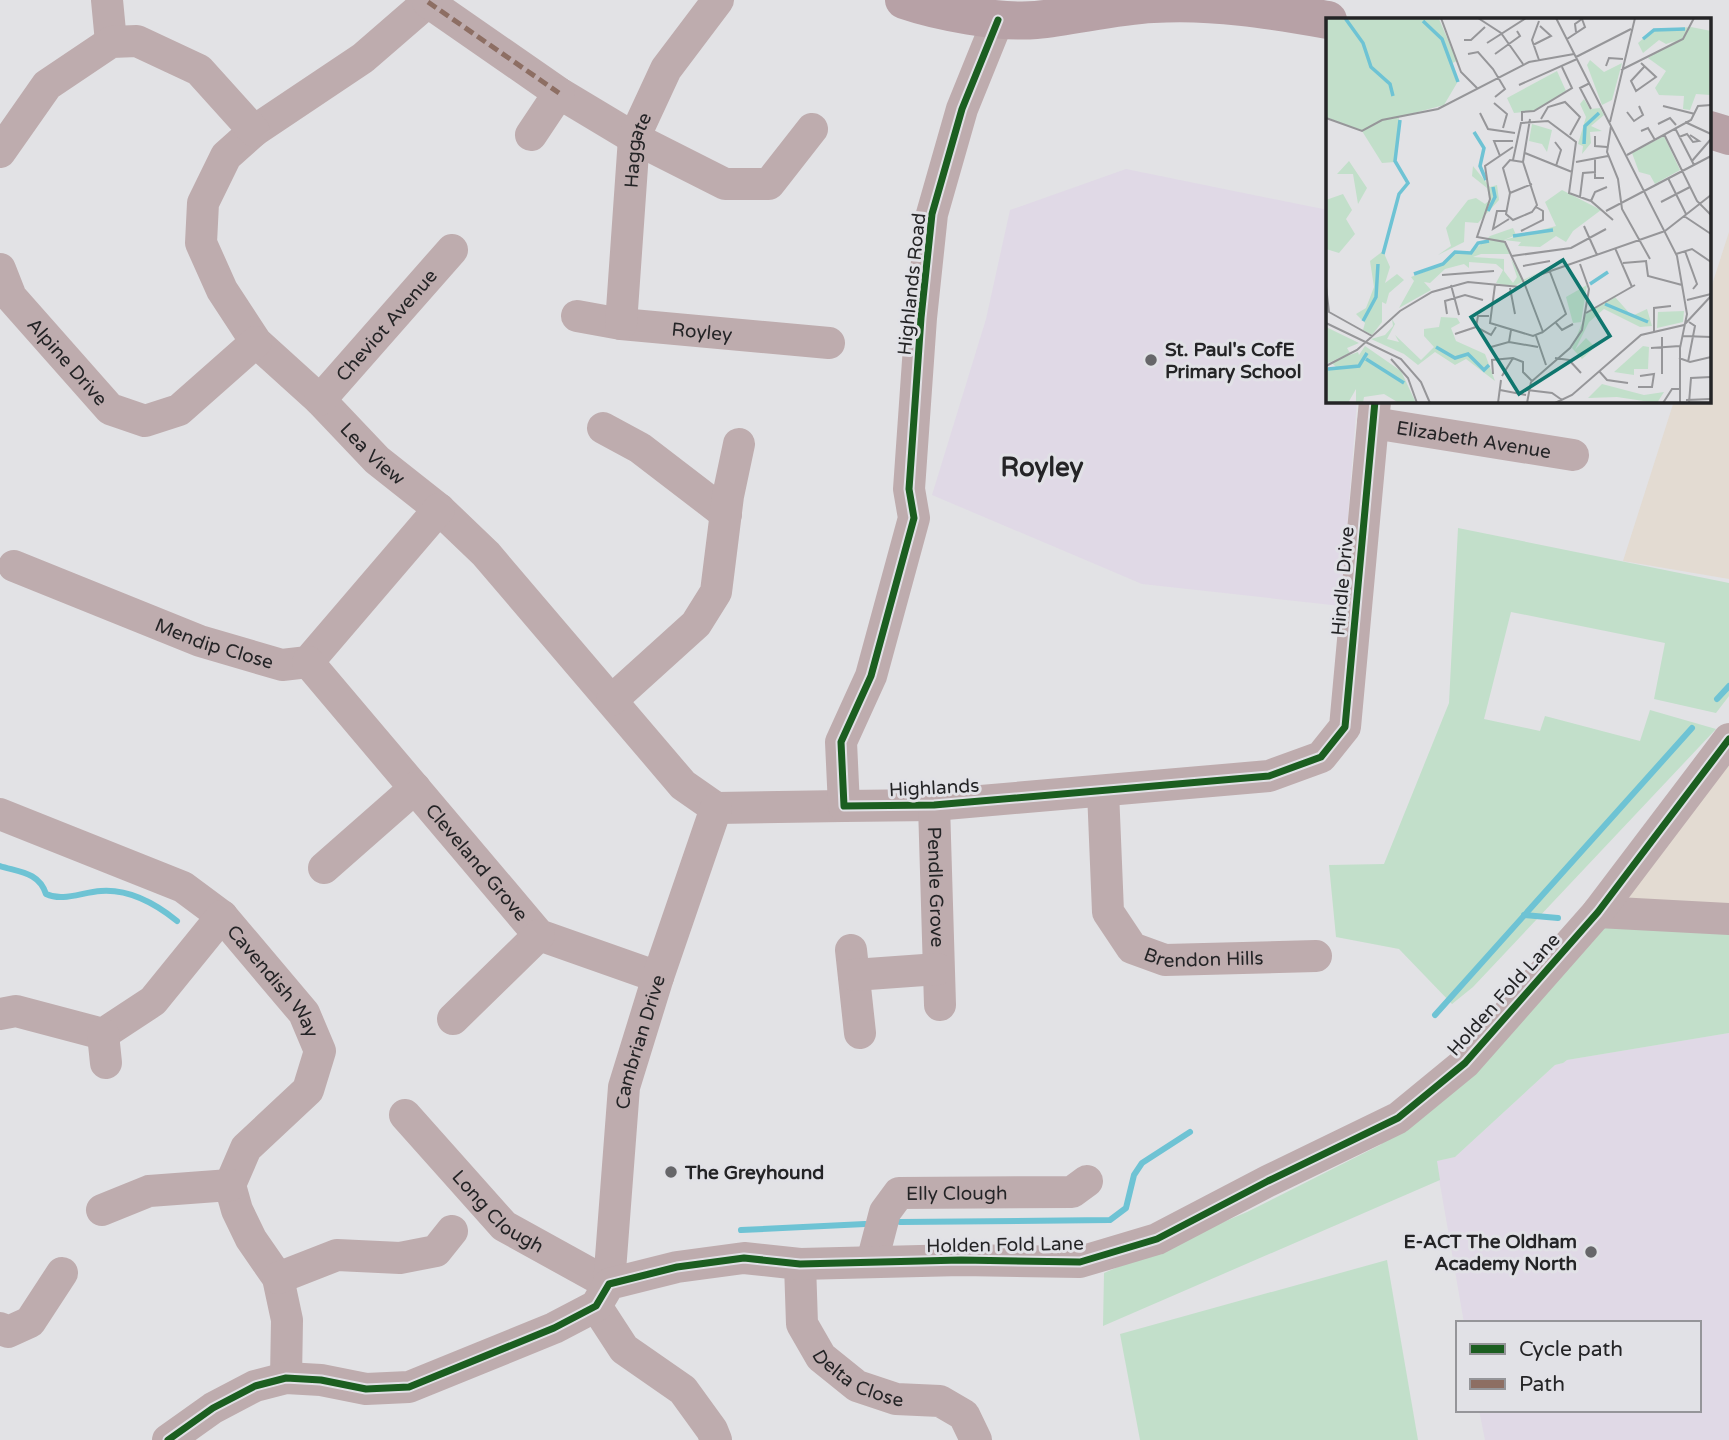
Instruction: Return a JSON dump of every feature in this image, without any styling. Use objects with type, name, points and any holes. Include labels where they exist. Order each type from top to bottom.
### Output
[{"type":"main road","points":[[904,0],[1005,13],[1034,20],[1151,4],[1209,3],[1326,20]]},
{"type":"main road","points":[[1712,131],[1729,136]]},
{"type":"street","points":[[107,0],[111,42]]},
{"type":"street","name":"Haggate","points":[[621,324],[634,138],[666,69],[718,0]]},
{"type":"street","points":[[429,1],[559,93],[634,138],[725,184],[769,184],[813,129]]},
{"type":"street","name":"Lea View","points":[[429,1],[363,58],[254,131],[226,156],[203,203],[201,243],[222,290],[256,342],[320,400],[377,460],[439,509],[486,554],[683,785],[716,808]]},
{"type":"street","name":"Highlands Road","points":[[844,806],[841,742],[871,676],[914,518],[909,489],[921,318],[932,214],[962,109],[1005,13]]},
{"type":"street","points":[[0,152],[47,85],[111,42],[137,41],[199,70],[254,131]]},
{"type":"street","points":[[531,135],[559,93]]},
{"type":"street","name":"Cheviot Avenue","points":[[320,400],[452,250]]},
{"type":"street","name":"Alpine Drive","points":[[0,270],[11,297],[110,409],[145,421],[179,410],[256,342]]},
{"type":"street","name":"Royley","points":[[577,316],[621,324],[829,343]]},
{"type":"street","name":"Elizabeth Avenue","points":[[1374,412],[1573,455]]},
{"type":"street","name":"Hindle Drive","points":[[1321,757],[1345,727],[1374,412]]},
{"type":"street","points":[[603,428],[640,448],[726,514]]},
{"type":"street","points":[[612,701],[696,624],[716,592],[739,444]]},
{"type":"street","points":[[309,662],[439,509]]},
{"type":"street","name":"Mendip Close","points":[[14,566],[200,641],[282,664],[309,662]]},
{"type":"street","name":"Cleveland Grove","points":[[309,662],[539,936],[658,977]]},
{"type":"street","name":"Holden Fold Lane","points":[[168,1440],[223,1402],[255,1386],[286,1378],[321,1380],[366,1389],[409,1387],[554,1328],[603,1295],[677,1267],[744,1258],[800,1264],[1080,1262],[1157,1239],[1398,1118],[1465,1063],[1598,912],[1729,739]]},
{"type":"street","name":"Highlands","points":[[844,806],[934,805],[1269,776],[1321,757]]},
{"type":"street","name":"Cleveland Grove","points":[[324,868],[415,788]]},
{"type":"street","name":"Brendon Hills","points":[[1103,791],[1108,912],[1132,948],[1165,960],[1316,956]]},
{"type":"street","name":"Pendle Grove","points":[[934,805],[940,1005]]},
{"type":"street","points":[[716,808],[844,806]]},
{"type":"street","name":"Cambrian Drive","points":[[603,1295],[624,1087],[658,977],[716,808]]},
{"type":"street","name":"Cavendish Way","points":[[0,814],[183,887],[222,916],[304,1013],[320,1051],[308,1090],[246,1148],[230,1185]]},
{"type":"street","points":[[1598,912],[1729,919]]},
{"type":"street","points":[[0,1014],[16,1011],[104,1049],[153,1001],[222,916]]},
{"type":"street","name":"Cleveland Grove","points":[[453,1019],[539,936]]},
{"type":"street","name":"Pendle Grove","points":[[860,1033],[852,963],[938,969]]},
{"type":"street","name":"Long Clough","points":[[405,1115],[504,1226],[603,1295]]},
{"type":"street","name":"Elly Clough","points":[[872,1262],[885,1212],[899,1193],[1072,1192],[1087,1181]]},
{"type":"street","points":[[102,1210],[149,1191],[230,1185],[237,1210],[251,1238],[278,1278],[287,1320],[286,1378]]},
{"type":"street","points":[[278,1278],[337,1255],[400,1258],[436,1251],[452,1231]]},
{"type":"street","name":"Delta Close","points":[[800,1264],[802,1324],[821,1357],[858,1386],[896,1399],[940,1401],[964,1415],[976,1440]]},
{"type":"street","points":[[0,1328],[8,1332],[30,1322],[62,1272]]},
{"type":"street","points":[[603,1295],[624,1349],[682,1390],[712,1430],[716,1440]]},
{"type":"shaded area","name":"St. Paul's CofE Primary School","points":[[1126,169],[1326,210],[1326,402],[1357,402],[1341,606],[1142,584],[932,495],[986,319],[1010,210]]},
{"type":"shaded area","points":[[1729,232],[1729,579],[1623,561],[1674,402],[1712,402],[1712,285]]},
{"type":"shaded area","points":[[1729,758],[1729,925],[1601,917]]},
{"type":"shaded area","name":"E-ACT The Oldham Academy North","points":[[1729,1033],[1729,1440],[1485,1440],[1479,1412],[1701,1412],[1701,1321],[1464,1321],[1436,1161],[1455,1157],[1555,1065],[1567,1060]]},
{"type":"green space","points":[[1458,528],[1729,583],[1729,696],[1716,713],[1654,699],[1665,643],[1511,612],[1484,719],[1540,731],[1545,716],[1640,741],[1650,710],[1716,729],[1473,987],[1452,1004],[1399,949],[1336,937],[1329,865],[1384,864],[1449,703]]},
{"type":"green space","points":[[1601,917],[1729,925],[1729,1033],[1567,1060],[1555,1065],[1455,1157],[1437,1161],[1440,1180],[1103,1326],[1104,1273],[1247,1212],[1380,1145],[1412,1118]]},
{"type":"green space","points":[[1387,1260],[1418,1440],[1140,1440],[1120,1334]]},
{"type":"waterway","points":[[1717,699],[1729,686]]},
{"type":"waterway","points":[[1435,1015],[1692,728]]},
{"type":"waterway","points":[[0,866],[33,877],[39,881],[46,894],[52,896],[66,897],[101,891],[122,892],[151,904],[177,921]]},
{"type":"waterway","points":[[1524,915],[1558,918]]},
{"type":"waterway","points":[[900,1222],[1110,1220],[1126,1208],[1134,1175],[1142,1163],[1190,1132]]},
{"type":"waterway","points":[[741,1230],[865,1224]]},
{"type":"marked path","points":[[428,2],[559,93]]},
{"type":"cycle path","points":[[998,20],[962,109],[932,214],[921,318],[909,489],[914,518],[871,676],[841,742],[844,806],[934,805],[1269,776],[1321,757],[1345,727],[1375,402]]},
{"type":"cycle path","points":[[168,1440],[213,1408],[255,1386],[286,1378],[321,1380],[366,1389],[409,1387],[554,1328],[596,1306],[609,1284],[677,1267],[744,1258],[800,1264],[961,1260],[1080,1262],[1157,1239],[1398,1118],[1465,1063],[1598,912],[1729,739]]},
{"type":"place","name":"St. Paul's CofE Primary School","points":[[1151,360]]},
{"type":"place","name":"The Greyhound","points":[[671,1172]]},
{"type":"place","name":"E-ACT The Oldham Academy North","points":[[1591,1252]]},
{"type":"district","name":"Royley","points":[[1042,467]]}]
